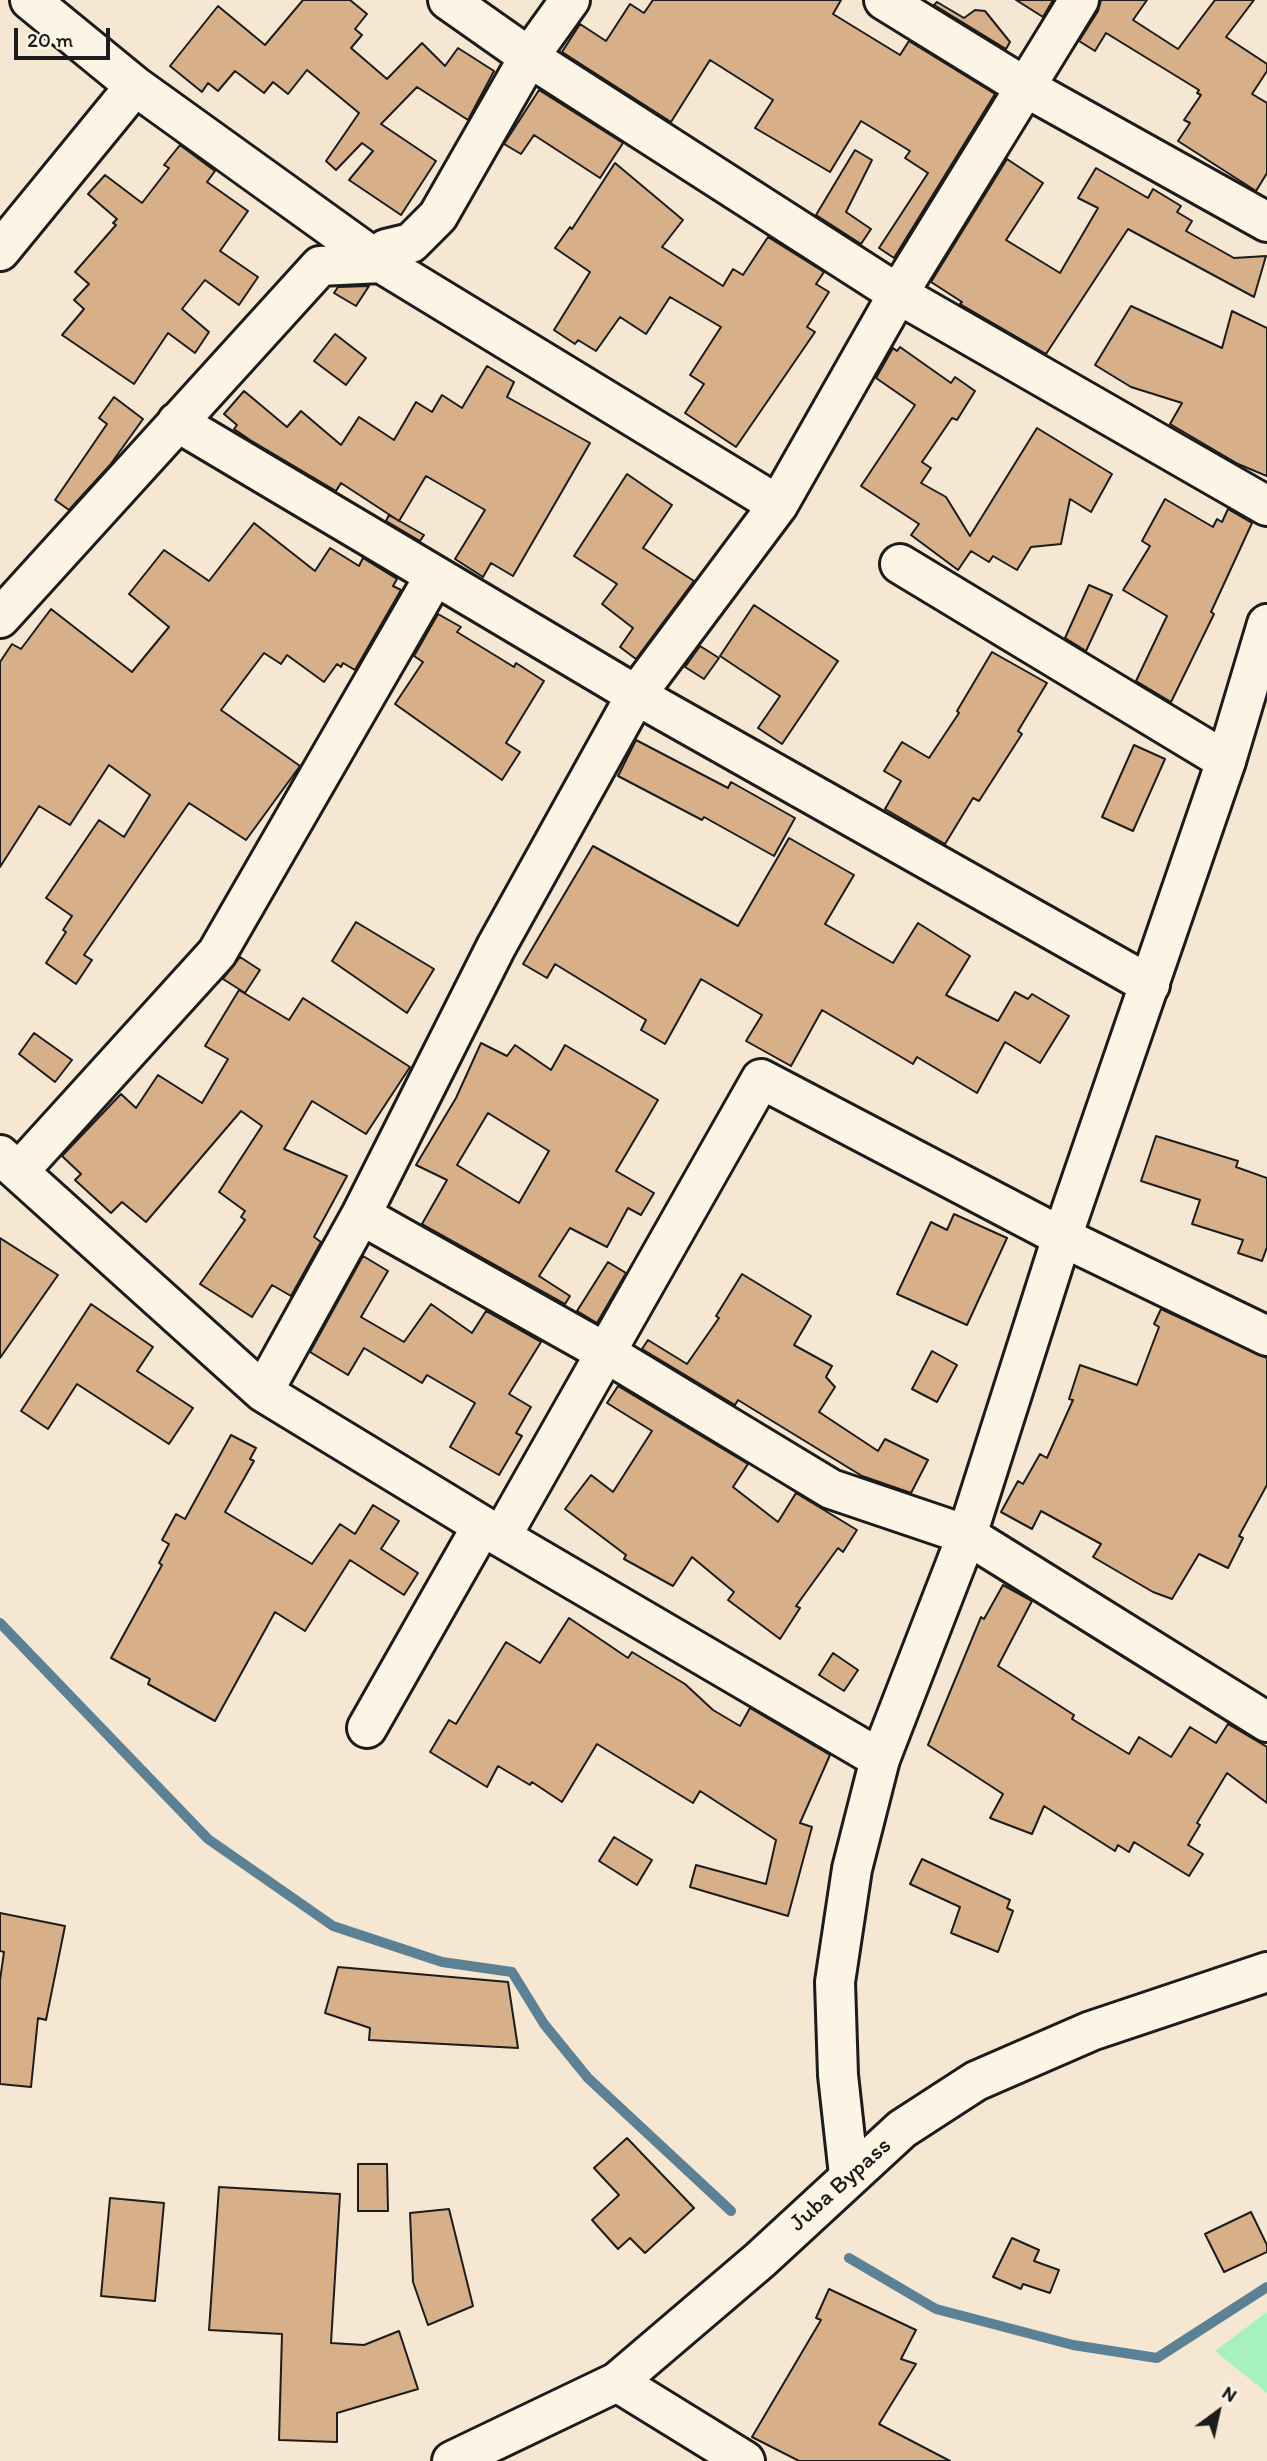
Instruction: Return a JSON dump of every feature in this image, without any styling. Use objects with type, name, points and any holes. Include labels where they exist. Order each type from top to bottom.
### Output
[{"type":"street","points":[[30,0],[135,86],[369,254],[778,505]]},
{"type":"street","points":[[448,0],[529,57],[898,294],[1267,506]]},
{"type":"street","points":[[0,618],[320,266],[411,243],[438,216],[529,57],[570,0]]},
{"type":"street","points":[[884,0],[1025,87],[1267,222]]},
{"type":"street","points":[[263,1392],[360,1215],[496,947],[636,695],[778,505],[898,294],[1079,0]]},
{"type":"street","points":[[0,251],[135,86]]},
{"type":"street","points":[[0,634],[369,254]]},
{"type":"street","points":[[177,422],[636,695],[1150,985]]},
{"type":"street","points":[[900,564],[1226,761]]},
{"type":"street","points":[[434,577],[217,953],[9,1163],[263,1392],[491,1532],[880,1759]]},
{"type":"street","points":[[849,2175],[838,2075],[835,1982],[852,1869],[880,1759],[967,1535],[1062,1237],[1226,761],[1267,624]]},
{"type":"street","points":[[367,1728],[608,1354],[761,1079],[1062,1237],[1267,1336]]},
{"type":"street","points":[[360,1215],[608,1354],[831,1489],[967,1535],[1267,1722]]},
{"type":"street","name":"Juba Bypass","points":[[452,2461],[504,2446],[617,2382],[760,2260],[849,2175],[902,2129],[976,2081],[1091,2031],[1267,1972]]},
{"type":"street","points":[[617,2382],[745,2461]]},
{"type":"green space","points":[[1267,2312],[1267,2393],[1215,2351]]},
{"type":"building","points":[[303,0],[350,0],[367,14],[355,29],[362,35],[351,48],[387,79],[422,43],[445,66],[458,48],[494,71],[468,120],[417,87],[381,124],[436,161],[401,215],[349,180],[373,151],[362,143],[336,170],[326,161],[359,113],[307,70],[288,94],[273,82],[264,93],[235,71],[218,91],[208,83],[202,92],[170,66],[218,6],[265,45]]},
{"type":"building","points":[[653,0],[841,0],[833,14],[900,55],[909,41],[995,94],[894,258],[879,248],[928,173],[905,158],[910,151],[861,121],[830,172],[755,128],[773,100],[710,60],[671,122],[562,52],[580,24],[606,41],[630,4],[644,13]]},
{"type":"building","points":[[1016,0],[1053,0],[1043,17]]},
{"type":"building","points":[[1101,0],[1147,0],[1133,20],[1178,49],[1215,0],[1254,0],[1226,37],[1267,64],[1267,71],[1252,94],[1267,103],[1267,173],[1256,191],[1178,141],[1190,123],[1184,120],[1201,95],[1197,93],[1199,90],[1106,33],[1095,51],[1079,41],[1098,11]]},
{"type":"building","points":[[937,2],[964,18],[975,10],[985,11],[1010,42],[1006,49],[934,5]]},
{"type":"building","points":[[539,90],[623,143],[600,178],[534,135],[521,154],[504,144]]},
{"type":"building","points":[[180,145],[215,171],[207,182],[248,211],[220,251],[258,277],[239,305],[205,280],[182,309],[209,332],[195,353],[168,333],[134,384],[62,335],[84,309],[74,300],[89,284],[75,272],[116,225],[113,223],[117,219],[88,194],[105,175],[142,203],[169,168],[164,165]]},
{"type":"building","points":[[855,150],[872,160],[846,212],[871,229],[861,244],[816,215]]},
{"type":"building","points":[[1007,159],[1043,183],[1006,240],[1060,273],[1098,208],[1078,198],[1096,168],[1148,198],[1153,189],[1181,206],[1177,212],[1192,221],[1186,231],[1234,258],[1266,256],[1254,297],[1128,229],[1046,354],[960,304],[962,302],[931,282]]},
{"type":"building","points":[[615,163],[683,220],[662,247],[723,286],[733,269],[743,275],[768,237],[824,272],[816,284],[829,292],[807,327],[815,332],[736,447],[685,413],[704,384],[690,375],[721,327],[670,297],[646,334],[620,317],[596,351],[578,340],[575,344],[554,330],[590,272],[555,248],[570,227],[572,229]]},
{"type":"building","points":[[369,286],[356,306],[334,293],[338,287]]},
{"type":"building","points":[[1131,306],[1222,348],[1232,311],[1267,328],[1267,476],[1238,464],[1170,424],[1182,403],[1131,387],[1095,365]]},
{"type":"building","points":[[335,334],[366,358],[346,385],[314,361]]},
{"type":"building","points":[[900,347],[951,383],[955,377],[975,391],[957,420],[952,418],[922,462],[931,468],[921,483],[946,497],[970,536],[1037,428],[1112,474],[1091,512],[1070,499],[1061,544],[1031,547],[1017,570],[993,556],[989,562],[971,551],[958,570],[911,535],[919,524],[861,486],[915,405],[876,378],[893,348],[897,351]]},
{"type":"building","points":[[487,366],[514,382],[507,397],[590,443],[513,576],[491,563],[483,577],[455,559],[485,510],[426,476],[399,521],[341,483],[336,491],[250,440],[234,429],[237,425],[224,414],[244,391],[287,427],[301,411],[341,445],[359,417],[394,440],[416,402],[432,412],[442,395],[462,408]]},
{"type":"building","points":[[114,397],[143,419],[110,465],[69,510],[55,500],[107,424],[99,418]]},
{"type":"building","points":[[627,474],[672,505],[643,548],[694,581],[636,659],[620,647],[633,628],[602,604],[617,584],[574,556]]},
{"type":"building","points":[[1165,499],[1213,527],[1217,519],[1222,522],[1228,509],[1252,523],[1211,612],[1214,614],[1171,702],[1136,681],[1167,616],[1123,590],[1150,546],[1142,541]]},
{"type":"building","points":[[389,515],[424,535],[420,541],[386,521]]},
{"type":"building","points":[[254,523],[315,571],[330,548],[359,566],[363,558],[397,579],[393,586],[401,590],[355,670],[343,663],[341,667],[337,664],[324,682],[287,655],[281,664],[264,653],[221,710],[300,766],[246,840],[189,803],[84,955],[92,960],[76,984],[46,963],[66,932],[63,930],[72,916],[46,898],[99,820],[124,837],[150,795],[109,765],[70,825],[39,806],[0,867],[0,662],[12,644],[21,649],[51,609],[132,672],[169,627],[129,594],[164,550],[209,581]]},
{"type":"building","points":[[1089,585],[1112,595],[1086,651],[1065,638]]},
{"type":"building","points":[[754,605],[838,661],[782,744],[758,728],[780,696],[720,656]]},
{"type":"building","points":[[438,614],[461,627],[457,632],[514,667],[516,663],[544,681],[506,743],[520,752],[502,780],[395,704],[423,662],[414,656]]},
{"type":"building","points":[[700,646],[719,658],[704,679],[685,667]]},
{"type":"building","points":[[992,652],[1047,683],[1018,731],[1022,734],[979,801],[973,798],[945,844],[885,809],[901,781],[884,771],[902,742],[929,758],[959,713],[957,711]]},
{"type":"building","points":[[636,740],[728,788],[731,782],[795,818],[774,856],[704,817],[702,820],[618,776]]},
{"type":"building","points":[[1134,745],[1165,759],[1133,831],[1102,817]]},
{"type":"building","points":[[789,838],[854,875],[825,924],[893,963],[918,923],[970,956],[946,995],[998,1021],[1015,992],[1028,999],[1032,994],[1069,1016],[1040,1063],[1005,1042],[977,1093],[917,1057],[913,1064],[822,1010],[791,1066],[746,1041],[762,1015],[701,979],[665,1044],[641,1030],[646,1020],[555,964],[547,978],[523,964],[593,846],[738,926]]},
{"type":"building","points":[[356,922],[434,969],[407,1013],[332,961]]},
{"type":"building","points":[[240,957],[260,970],[245,993],[223,979]]},
{"type":"building","points":[[239,990],[289,1020],[303,998],[410,1067],[366,1134],[312,1101],[284,1149],[347,1176],[314,1237],[321,1242],[291,1296],[272,1285],[252,1317],[200,1284],[245,1220],[241,1217],[245,1211],[219,1192],[262,1126],[241,1111],[146,1222],[122,1202],[111,1213],[75,1180],[81,1174],[62,1156],[121,1094],[136,1108],[158,1075],[202,1103],[228,1059],[205,1046]]},
{"type":"building","points":[[34,1033],[72,1060],[55,1082],[19,1054]]},
{"type":"building","points":[[481,1043],[507,1056],[515,1045],[551,1070],[565,1045],[658,1100],[616,1171],[654,1193],[641,1215],[628,1208],[607,1247],[570,1228],[539,1276],[570,1296],[565,1304],[422,1224],[447,1180],[416,1165],[456,1098]],"holes":[[[488,1113],[549,1151],[519,1203],[457,1165]]]},
{"type":"building","points":[[1156,1136],[1238,1161],[1236,1167],[1267,1178],[1267,1247],[1262,1261],[1238,1253],[1243,1240],[1192,1224],[1200,1200],[1141,1181]]},
{"type":"building","points":[[954,1214],[1007,1238],[967,1325],[897,1294],[931,1222],[947,1230]]},
{"type":"building","points":[[0,1238],[58,1275],[0,1358]]},
{"type":"building","points":[[363,1256],[388,1271],[361,1317],[404,1342],[431,1304],[472,1333],[486,1311],[541,1342],[509,1394],[531,1407],[516,1433],[522,1436],[499,1475],[450,1447],[475,1403],[427,1375],[422,1383],[364,1348],[348,1375],[310,1352]]},
{"type":"building","points":[[608,1262],[626,1273],[597,1323],[577,1311]]},
{"type":"building","points":[[742,1274],[811,1316],[794,1345],[832,1366],[826,1377],[835,1387],[819,1412],[878,1451],[885,1439],[928,1460],[911,1493],[862,1476],[738,1400],[735,1405],[642,1349],[648,1340],[687,1364],[719,1318],[716,1316]]},
{"type":"building","points":[[91,1304],[153,1347],[137,1371],[193,1408],[169,1444],[77,1384],[48,1429],[21,1411]]},
{"type":"building","points":[[1161,1309],[1267,1358],[1267,1485],[1239,1536],[1243,1538],[1228,1568],[1199,1554],[1172,1599],[1153,1592],[1093,1557],[1101,1544],[1041,1511],[1032,1529],[1001,1512],[1018,1481],[1023,1484],[1040,1454],[1047,1458],[1073,1400],[1069,1399],[1080,1365],[1137,1385],[1159,1327],[1154,1324]]},
{"type":"building","points":[[932,1351],[957,1365],[937,1402],[912,1389]]},
{"type":"building","points":[[618,1386],[748,1464],[733,1487],[778,1522],[796,1493],[857,1530],[843,1552],[838,1548],[796,1606],[800,1608],[780,1639],[728,1600],[734,1592],[692,1557],[673,1586],[624,1559],[626,1555],[565,1509],[591,1475],[613,1492],[652,1431],[607,1403]]},
{"type":"building","points":[[231,1435],[256,1448],[250,1459],[254,1461],[225,1512],[312,1564],[340,1524],[355,1534],[373,1505],[399,1521],[381,1549],[418,1573],[404,1595],[350,1560],[305,1631],[275,1612],[215,1721],[148,1684],[150,1679],[111,1658],[162,1565],[159,1563],[169,1544],[162,1540],[176,1514],[185,1519]]},
{"type":"building","points":[[1003,1585],[1032,1601],[998,1666],[1074,1715],[1072,1719],[1129,1754],[1139,1737],[1171,1757],[1190,1727],[1216,1743],[1228,1724],[1267,1747],[1267,1803],[1227,1773],[1197,1823],[1200,1825],[1188,1845],[1203,1854],[1189,1876],[1134,1842],[1129,1852],[1118,1845],[1115,1851],[1044,1806],[1032,1834],[990,1818],[1003,1794],[928,1745],[981,1617],[984,1619]]},
{"type":"building","points":[[569,1618],[628,1658],[632,1652],[685,1684],[713,1710],[740,1726],[750,1708],[830,1755],[800,1823],[812,1827],[788,1916],[690,1887],[696,1865],[766,1884],[776,1840],[700,1791],[693,1803],[597,1744],[562,1802],[532,1782],[530,1785],[498,1766],[487,1787],[430,1752],[449,1720],[456,1724],[506,1642],[540,1663]]},
{"type":"building","points":[[833,1653],[858,1670],[844,1691],[819,1675]]},
{"type":"building","points":[[614,1837],[652,1860],[637,1885],[599,1861]]},
{"type":"building","points":[[922,1859],[1010,1900],[1007,1908],[1013,1911],[998,1952],[951,1933],[960,1907],[910,1884]]},
{"type":"building","points":[[0,1913],[65,1926],[46,2020],[38,2018],[31,2087],[0,2084],[0,1980],[4,1952],[0,1951]]},
{"type":"building","points":[[338,1967],[508,1982],[518,2048],[369,2040],[370,2028],[325,2013]]},
{"type":"building","points":[[627,2138],[694,2208],[645,2253],[630,2238],[618,2249],[592,2220],[619,2195],[594,2168]]},
{"type":"building","points":[[358,2164],[387,2164],[388,2211],[358,2211]]},
{"type":"building","points":[[219,2187],[340,2194],[331,2343],[364,2345],[399,2331],[418,2389],[337,2413],[337,2442],[279,2440],[282,2334],[209,2330]]},
{"type":"building","points":[[110,2198],[164,2203],[155,2301],[101,2296]]},
{"type":"building","points":[[449,2209],[473,2306],[428,2325],[413,2282],[410,2213]]},
{"type":"building","points":[[1251,2212],[1267,2245],[1267,2252],[1224,2272],[1205,2234]]},
{"type":"building","points":[[1012,2238],[1039,2250],[1034,2261],[1059,2270],[1050,2293],[1023,2284],[1021,2289],[993,2277]]},
{"type":"building","points":[[829,2289],[916,2330],[901,2359],[916,2364],[879,2424],[950,2461],[799,2461],[752,2437],[821,2320],[816,2318]]},
{"type":"waterway","points":[[0,1623],[208,1839],[333,1926],[442,1962],[512,1972],[544,2024],[588,2078],[731,2211]]},
{"type":"waterway","points":[[849,2258],[936,2309],[1073,2345],[1157,2358],[1267,2287]]}]
